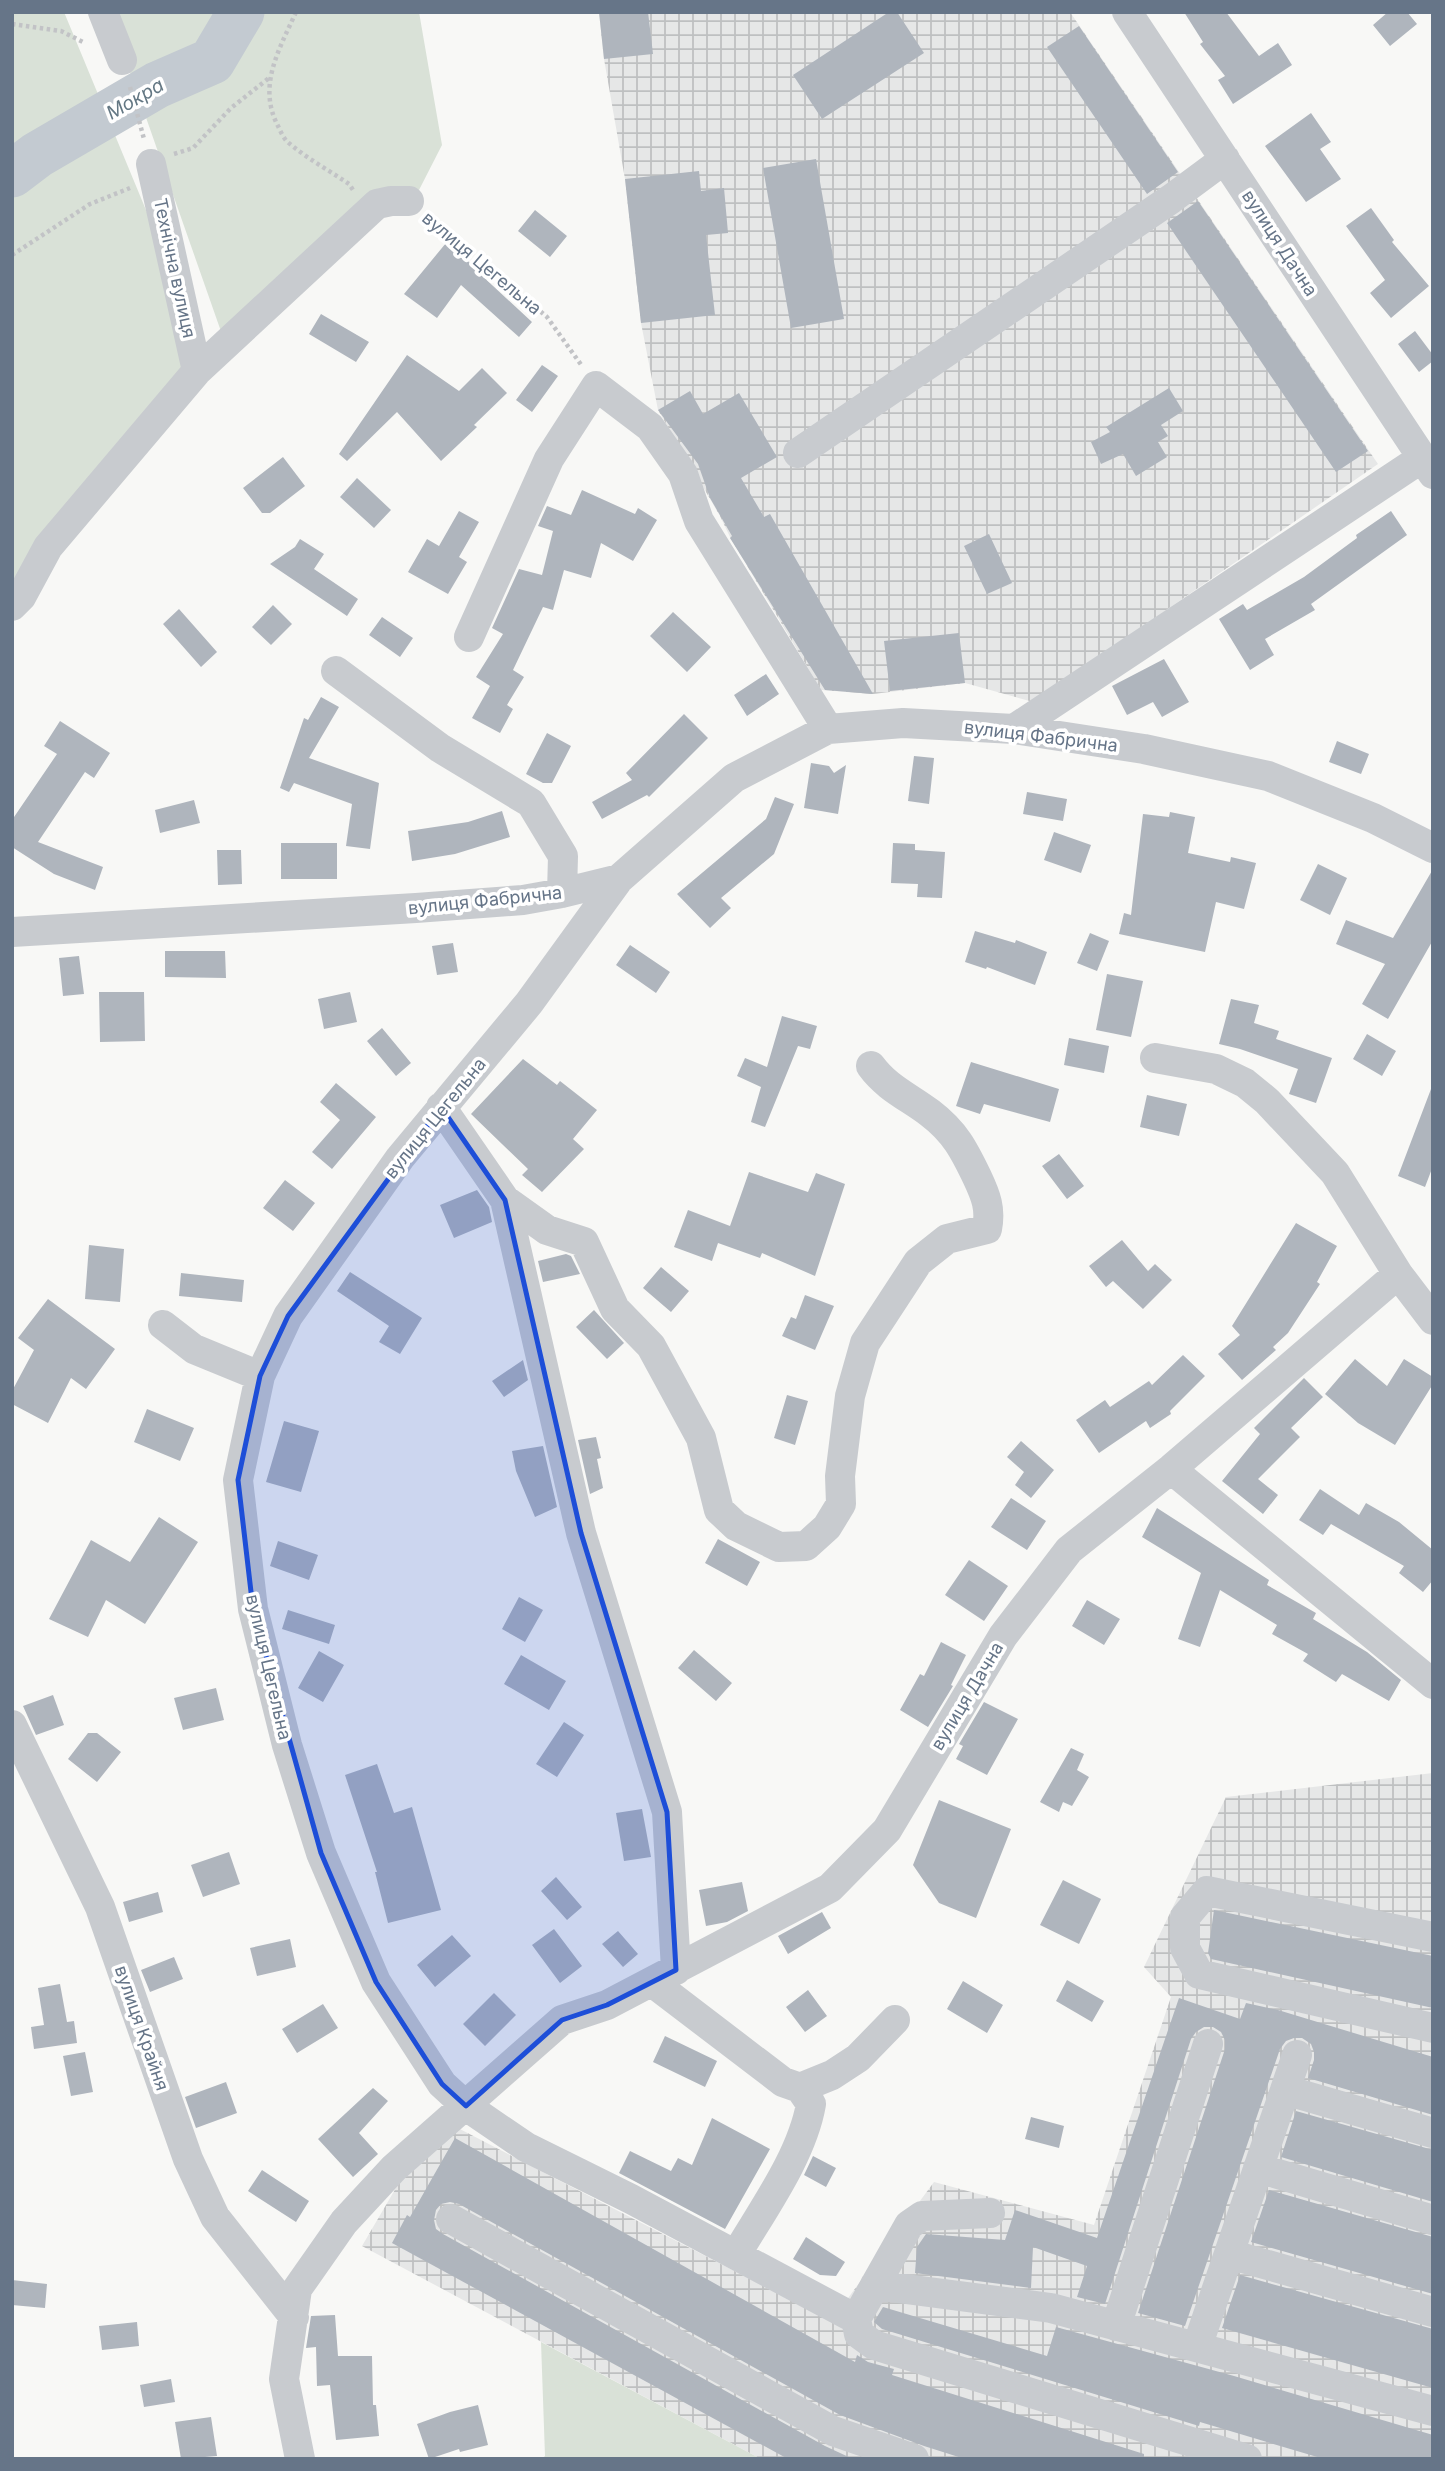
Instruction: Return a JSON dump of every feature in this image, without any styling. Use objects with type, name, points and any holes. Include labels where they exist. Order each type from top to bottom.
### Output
[{"type":"street","points":[[103,12],[124,68]]},
{"type":"street","name":"вулиця Дачна","points":[[1127,12],[1428,466]]},
{"type":"street","name":"Технічна вулиця","points":[[149,158],[197,371]]},
{"type":"street","points":[[798,453],[1171,200],[1224,159]]},
{"type":"street","name":"вулиця Цегельна","points":[[12,606],[21,597],[48,547],[197,371],[377,204],[409,201]]},
{"type":"street","points":[[469,637],[549,459],[596,386],[650,427],[683,474],[699,521],[828,730]]},
{"type":"street","points":[[1014,729],[1428,466]]},
{"type":"street","points":[[336,671],[440,748],[531,803],[563,856],[562,893]]},
{"type":"street","name":"вулиця Фабрична","points":[[12,932],[416,908],[523,900],[562,893],[619,879],[734,778],[828,730],[903,723],[1014,729],[1144,749],[1268,776],[1373,818],[1433,848]]},
{"type":"street","name":"вулиця Цегельна","points":[[619,879],[529,1003],[400,1158],[288,1316],[260,1376],[238,1480],[253,1609],[287,1745],[321,1853],[376,1982],[442,2084],[466,2106],[526,2147],[631,2199],[856,2319]]},
{"type":"street","points":[[1155,1058],[1216,1069],[1245,1083],[1267,1101],[1335,1173],[1398,1273],[1433,1320]]},
{"type":"street","points":[[441,1107],[505,1200],[547,1230],[584,1242],[615,1308],[651,1346],[701,1438],[719,1510],[736,1526],[779,1547],[806,1546],[827,1527],[841,1504],[840,1476],[850,1396],[865,1343],[918,1262],[947,1239],[987,1229],[990,1212],[982,1187],[961,1142],[932,1114],[882,1082],[871,1066]]},
{"type":"street","points":[[505,1200],[582,1533],[667,1812],[664,1976],[783,2082],[800,2088],[811,2104],[795,2152],[736,2255]]},
{"type":"street","name":"вулиця Дачна","points":[[466,2106],[562,2020],[607,2005],[830,1888],[887,1830],[1003,1636],[1069,1550],[1171,1469],[1398,1273]]},
{"type":"street","points":[[163,1325],[194,1349],[260,1376]]},
{"type":"street","points":[[1171,1469],[1433,1684]]},
{"type":"street","name":"вулиця Крайня","points":[[12,1725],[100,1907],[188,2159],[215,2217],[294,2317]]},
{"type":"street","points":[[1433,1937],[1207,1891],[1185,1917],[1185,1948],[1199,1974],[1433,2028]]},
{"type":"street","points":[[800,2088],[832,2075],[858,2058],[895,2020]]},
{"type":"street","points":[[1116,2326],[1208,2044]]},
{"type":"street","points":[[1197,2347],[1297,2055]]},
{"type":"street","points":[[1285,2090],[1433,2133]]},
{"type":"street","points":[[300,2459],[284,2379],[297,2289],[344,2222],[394,2168],[466,2106]]},
{"type":"street","points":[[1258,2168],[1433,2220]]},
{"type":"street","points":[[990,2213],[922,2216],[909,2225],[856,2319],[859,2334],[874,2345],[1247,2459]]},
{"type":"street","points":[[451,2218],[834,2431],[914,2459]]},
{"type":"street","points":[[1229,2254],[1433,2312]]},
{"type":"street","points":[[875,2285],[1051,2308],[1433,2411]]},
{"type":"path","points":[[296,12],[277,54],[270,78],[268,90],[272,113],[287,143],[349,184],[360,201],[360,220]]},
{"type":"path","points":[[12,24],[61,31],[124,68],[149,158]]},
{"type":"path","name":"вулиця Цегельна","points":[[409,201],[547,317],[596,386]]},
{"type":"highlighted area","points":[[441,1107],[505,1200],[581,1533],[667,1812],[676,1970],[607,2005],[562,2020],[466,2106],[442,2084],[376,1982],[321,1853],[253,1609],[238,1480],[260,1376],[288,1316]]},
{"type":"shaded area","points":[[12,12],[64,12],[206,355],[12,586]]},
{"type":"shaded area","points":[[109,12],[419,12],[442,145],[419,190],[256,308],[224,340]]},
{"type":"shaded area","points":[[599,12],[1070,12],[1378,464],[1033,702],[965,683],[873,694],[821,690],[658,410],[641,323],[625,179],[604,59]]},
{"type":"shaded area","points":[[1433,1773],[1433,2459],[761,2459],[362,2246],[400,2181],[456,2127],[831,2321],[934,2182],[1094,2225],[1171,1997],[1144,1967],[1226,1797]]},
{"type":"shaded area","points":[[541,2342],[761,2459],[542,2459],[545,2456]]},
{"type":"building","points":[[599,12],[648,12],[653,54],[604,59]]},
{"type":"building","points":[[889,12],[897,12],[924,53],[822,119],[793,75]]},
{"type":"building","points":[[1184,12],[1226,12],[1259,56],[1278,43],[1292,65],[1233,104],[1218,80],[1225,76],[1200,44],[1203,42]]},
{"type":"building","points":[[1388,12],[1407,12],[1417,24],[1390,46],[1373,25]]},
{"type":"building","points":[[1079,26],[1178,172],[1147,194],[1047,47]]},
{"type":"building","points":[[1311,113],[1331,142],[1320,149],[1341,179],[1306,202],[1265,146]]},
{"type":"building","points":[[816,159],[844,319],[791,328],[763,168]]},
{"type":"building","points":[[699,171],[701,191],[724,188],[728,233],[706,235],[715,315],[641,323],[625,179]]},
{"type":"building","points":[[1198,201],[1368,451],[1336,472],[1167,223]]},
{"type":"building","points":[[1371,208],[1394,240],[1392,242],[1429,286],[1391,318],[1370,293],[1385,280],[1346,226]]},
{"type":"building","points":[[535,210],[567,236],[550,257],[518,231]]},
{"type":"building","points":[[446,243],[480,271],[478,272],[532,322],[519,337],[461,285],[437,318],[404,294]]},
{"type":"building","points":[[321,314],[369,342],[356,362],[309,334]]},
{"type":"building","points":[[1415,331],[1433,355],[1433,361],[1419,372],[1398,344]]},
{"type":"building","points":[[407,355],[459,391],[482,368],[507,393],[474,425],[477,427],[441,461],[397,412],[347,461],[339,454]]},
{"type":"building","points":[[542,365],[558,376],[532,412],[516,400]]},
{"type":"building","points":[[1169,388],[1183,411],[1161,425],[1168,436],[1158,442],[1167,457],[1136,476],[1123,454],[1101,464],[1091,442],[1110,432],[1106,427]]},
{"type":"building","points":[[690,391],[703,414],[739,393],[777,457],[741,478],[764,517],[770,514],[873,694],[825,690],[730,538],[732,536],[710,498],[698,464],[658,410]]},
{"type":"building","points":[[283,457],[305,486],[270,513],[262,513],[243,488]]},
{"type":"building","points":[[357,478],[391,510],[374,528],[340,497]]},
{"type":"building","points":[[582,490],[635,514],[638,508],[657,520],[633,561],[601,543],[591,578],[564,570],[553,610],[543,607],[513,670],[524,677],[507,705],[513,709],[500,733],[472,718],[490,686],[476,677],[503,634],[492,628],[519,569],[542,575],[553,531],[538,526],[547,506],[571,515]]},
{"type":"building","points":[[459,511],[479,522],[459,557],[467,562],[448,594],[408,572],[427,539],[439,546]]},
{"type":"building","points":[[1391,511],[1407,535],[1311,604],[1315,610],[1265,639],[1274,655],[1250,670],[1219,619],[1243,604],[1247,610],[1304,577]]},
{"type":"building","points":[[989,534],[1012,583],[987,594],[964,546]]},
{"type":"building","points":[[300,539],[324,554],[314,569],[358,599],[347,616],[270,564],[295,547]]},
{"type":"building","points":[[273,605],[292,624],[271,645],[252,627]]},
{"type":"building","points":[[179,609],[217,652],[201,667],[163,624]]},
{"type":"building","points":[[673,612],[711,647],[687,672],[650,636]]},
{"type":"building","points":[[382,617],[413,638],[400,657],[369,635]]},
{"type":"building","points":[[959,633],[965,683],[890,691],[884,641]]},
{"type":"building","points":[[1164,659],[1189,702],[1162,717],[1153,702],[1127,715],[1112,686]]},
{"type":"building","points":[[766,674],[779,694],[747,716],[734,695]]},
{"type":"building","points":[[321,697],[339,707],[309,758],[379,783],[370,849],[346,846],[352,804],[294,783],[289,792],[280,788],[304,718],[308,720]]},
{"type":"building","points":[[684,714],[708,738],[649,797],[647,795],[602,819],[592,802],[632,780],[626,773]]},
{"type":"building","points":[[60,721],[110,753],[94,778],[85,772],[38,842],[103,867],[95,890],[54,874],[12,847],[12,820],[57,754],[44,746]]},
{"type":"building","points":[[547,733],[571,746],[552,783],[543,783],[526,774]]},
{"type":"building","points":[[1337,741],[1369,754],[1361,774],[1329,762]]},
{"type":"building","points":[[914,756],[934,758],[929,804],[908,801]]},
{"type":"building","points":[[811,763],[829,766],[834,773],[846,765],[838,814],[804,808]]},
{"type":"building","points":[[1027,792],[1067,799],[1063,821],[1023,814]]},
{"type":"building","points":[[775,797],[794,804],[774,854],[721,898],[731,908],[710,928],[677,894],[766,819]]},
{"type":"building","points":[[194,800],[200,823],[160,833],[155,810]]},
{"type":"building","points":[[502,811],[510,837],[455,854],[412,861],[408,831],[468,822]]},
{"type":"building","points":[[1170,812],[1195,817],[1188,853],[1230,862],[1231,857],[1256,863],[1244,909],[1216,902],[1205,952],[1119,934],[1124,913],[1131,915],[1143,814],[1169,817]]},
{"type":"building","points":[[1054,832],[1091,845],[1081,873],[1044,860]]},
{"type":"building","points":[[281,843],[337,843],[337,879],[281,879]]},
{"type":"building","points":[[893,843],[915,844],[915,850],[945,852],[942,898],[917,897],[918,884],[891,883]]},
{"type":"building","points":[[217,850],[241,850],[242,884],[218,885]]},
{"type":"building","points":[[1318,864],[1347,878],[1330,915],[1300,900]]},
{"type":"building","points":[[1433,869],[1433,940],[1388,1019],[1362,1004],[1385,964],[1336,944],[1346,920],[1393,938]]},
{"type":"building","points":[[975,931],[1015,943],[1016,940],[1047,952],[1035,985],[987,967],[986,969],[965,962]]},
{"type":"building","points":[[1090,933],[1109,941],[1097,971],[1077,963]]},
{"type":"building","points":[[453,943],[458,972],[437,975],[432,946]]},
{"type":"building","points":[[630,945],[670,972],[656,993],[616,965]]},
{"type":"building","points":[[165,951],[225,951],[226,978],[165,977]]},
{"type":"building","points":[[79,956],[84,994],[63,996],[59,958]]},
{"type":"building","points":[[1107,974],[1143,981],[1131,1037],[1096,1030]]},
{"type":"building","points":[[99,992],[144,992],[145,1041],[100,1042]]},
{"type":"building","points":[[350,992],[357,1022],[324,1029],[318,999]]},
{"type":"building","points":[[1231,999],[1259,1005],[1254,1023],[1279,1031],[1276,1039],[1332,1058],[1316,1103],[1289,1094],[1298,1069],[1219,1044]]},
{"type":"building","points":[[782,1016],[817,1026],[810,1049],[798,1046],[765,1127],[751,1122],[761,1087],[737,1076],[745,1058],[767,1067]]},
{"type":"building","points":[[382,1028],[411,1063],[396,1076],[367,1041]]},
{"type":"building","points":[[1367,1034],[1396,1051],[1382,1076],[1353,1059]]},
{"type":"building","points":[[1069,1038],[1109,1046],[1104,1073],[1064,1065]]},
{"type":"building","points":[[523,1059],[557,1085],[560,1081],[597,1110],[573,1139],[584,1149],[542,1192],[522,1175],[528,1169],[471,1114]]},
{"type":"building","points":[[971,1062],[1059,1089],[1050,1122],[984,1104],[980,1114],[956,1106]]},
{"type":"building","points":[[336,1083],[376,1117],[332,1169],[312,1152],[340,1120],[320,1102]]},
{"type":"building","points":[[1431,1089],[1433,1166],[1425,1187],[1398,1176]]},
{"type":"building","points":[[1147,1095],[1187,1104],[1179,1136],[1140,1127]]},
{"type":"building","points":[[1059,1154],[1084,1186],[1067,1199],[1042,1166]]},
{"type":"building","points":[[749,1172],[808,1192],[816,1173],[845,1184],[815,1276],[762,1253],[760,1258],[718,1243],[712,1261],[674,1247],[688,1210],[730,1226]]},
{"type":"building","points":[[285,1180],[315,1203],[293,1231],[263,1208]]},
{"type":"building","points":[[477,1190],[489,1207],[492,1222],[454,1238],[440,1205]]},
{"type":"building","points":[[1296,1223],[1337,1246],[1317,1282],[1320,1284],[1288,1333],[1273,1347],[1276,1350],[1242,1380],[1218,1354],[1240,1335],[1232,1326]]},
{"type":"building","points":[[1122,1240],[1148,1271],[1155,1264],[1172,1280],[1143,1309],[1113,1281],[1106,1287],[1089,1266]]},
{"type":"building","points":[[89,1245],[124,1249],[120,1302],[85,1299]]},
{"type":"building","points":[[566,1254],[571,1256],[580,1274],[543,1282],[538,1261]]},
{"type":"building","points":[[661,1267],[689,1291],[671,1312],[643,1288]]},
{"type":"building","points":[[350,1272],[422,1318],[400,1354],[379,1342],[389,1326],[337,1291]]},
{"type":"building","points":[[181,1273],[244,1280],[242,1302],[179,1296]]},
{"type":"building","points":[[805,1295],[834,1306],[815,1350],[782,1336],[791,1317],[796,1319]]},
{"type":"building","points":[[48,1299],[115,1349],[86,1389],[71,1378],[48,1423],[12,1404],[12,1391],[34,1350],[18,1338]]},
{"type":"building","points":[[594,1310],[624,1343],[607,1359],[576,1327]]},
{"type":"building","points":[[1183,1355],[1205,1376],[1170,1411],[1171,1414],[1150,1428],[1146,1421],[1099,1453],[1076,1420],[1105,1400],[1110,1407],[1149,1381],[1152,1385]]},
{"type":"building","points":[[1355,1359],[1387,1386],[1404,1359],[1433,1377],[1433,1384],[1395,1445],[1358,1423],[1325,1394]]},
{"type":"building","points":[[523,1360],[528,1380],[504,1397],[492,1381]]},
{"type":"building","points":[[1304,1378],[1323,1397],[1291,1428],[1300,1437],[1258,1479],[1278,1495],[1263,1514],[1222,1481],[1260,1434],[1254,1428]]},
{"type":"building","points":[[787,1395],[808,1401],[795,1445],[774,1438]]},
{"type":"building","points":[[147,1409],[194,1428],[180,1461],[134,1442]]},
{"type":"building","points":[[284,1421],[319,1431],[301,1492],[266,1482]]},
{"type":"building","points":[[596,1437],[603,1488],[590,1494],[578,1440]]},
{"type":"building","points":[[1021,1441],[1054,1470],[1031,1498],[1015,1485],[1024,1472],[1007,1457]]},
{"type":"building","points":[[543,1446],[557,1507],[535,1517],[516,1471],[512,1451]]},
{"type":"building","points":[[1320,1489],[1359,1515],[1366,1503],[1399,1522],[1433,1550],[1433,1580],[1423,1592],[1399,1573],[1404,1566],[1331,1524],[1323,1535],[1299,1520]]},
{"type":"building","points":[[1011,1498],[1046,1521],[1027,1550],[991,1527]]},
{"type":"building","points":[[1157,1508],[1269,1580],[1267,1585],[1316,1613],[1313,1619],[1367,1652],[1401,1680],[1389,1701],[1342,1674],[1336,1682],[1303,1661],[1308,1654],[1272,1634],[1277,1625],[1220,1590],[1200,1647],[1178,1639],[1201,1573],[1142,1537]]},
{"type":"building","points":[[159,1517],[198,1542],[145,1624],[106,1600],[88,1637],[49,1619],[91,1540],[130,1562]]},
{"type":"building","points":[[718,1539],[760,1562],[747,1586],[705,1563]]},
{"type":"building","points":[[278,1541],[318,1555],[309,1580],[270,1566]]},
{"type":"building","points":[[969,1560],[1008,1586],[984,1621],[945,1595]]},
{"type":"building","points":[[519,1597],[543,1610],[525,1642],[502,1629]]},
{"type":"building","points":[[1087,1600],[1120,1619],[1104,1645],[1072,1626]]},
{"type":"building","points":[[288,1610],[335,1625],[329,1644],[282,1629]]},
{"type":"building","points":[[941,1642],[966,1655],[951,1685],[953,1686],[928,1727],[900,1710],[920,1674],[924,1676]]},
{"type":"building","points":[[694,1650],[732,1683],[716,1701],[678,1668]]},
{"type":"building","points":[[319,1651],[344,1665],[323,1702],[298,1688]]},
{"type":"building","points":[[521,1655],[566,1681],[549,1710],[504,1684]]},
{"type":"building","points":[[216,1688],[224,1720],[183,1730],[174,1698]]},
{"type":"building","points":[[53,1695],[64,1725],[36,1735],[23,1706]]},
{"type":"building","points":[[984,1702],[1018,1719],[987,1775],[956,1759],[963,1746],[959,1744]]},
{"type":"building","points":[[564,1722],[584,1735],[557,1777],[536,1764]]},
{"type":"building","points":[[88,1733],[97,1733],[121,1752],[97,1782],[68,1759]]},
{"type":"building","points":[[1071,1748],[1084,1754],[1077,1770],[1089,1777],[1072,1806],[1063,1802],[1059,1812],[1040,1802]]},
{"type":"building","points":[[377,1764],[394,1813],[412,1807],[441,1910],[388,1923],[377,1872],[345,1775]]},
{"type":"building","points":[[939,1800],[1011,1829],[976,1918],[939,1903],[913,1865]]},
{"type":"building","points":[[642,1809],[651,1857],[624,1861],[616,1813]]},
{"type":"building","points":[[229,1852],[240,1884],[203,1897],[191,1865]]},
{"type":"building","points":[[556,1877],[582,1907],[567,1920],[541,1891]]},
{"type":"building","points":[[1063,1880],[1101,1899],[1079,1944],[1040,1925]]},
{"type":"building","points":[[742,1882],[748,1911],[727,1922],[706,1926],[699,1890]]},
{"type":"building","points":[[158,1892],[163,1912],[129,1922],[123,1902]]},
{"type":"building","points":[[1214,1910],[1433,1956],[1433,2008],[1211,1959],[1208,1953]]},
{"type":"building","points":[[822,1912],[831,1928],[788,1954],[778,1936]]},
{"type":"building","points":[[554,1929],[582,1966],[560,1983],[532,1945]]},
{"type":"building","points":[[618,1931],[638,1954],[623,1967],[602,1944]]},
{"type":"building","points":[[452,1935],[471,1956],[435,1987],[417,1965]]},
{"type":"building","points":[[290,1939],[296,1967],[257,1976],[250,1948]]},
{"type":"building","points":[[174,1957],[183,1979],[150,1992],[141,1970]]},
{"type":"building","points":[[1067,1980],[1104,2001],[1092,2022],[1056,2001]]},
{"type":"building","points":[[963,1981],[1003,2005],[987,2033],[947,2009]]},
{"type":"building","points":[[60,1984],[67,2022],[74,2021],[77,2043],[34,2049],[31,2027],[44,2025],[38,1988]]},
{"type":"building","points":[[808,1990],[827,2016],[805,2032],[786,2007]]},
{"type":"building","points":[[494,1993],[516,2015],[485,2046],[463,2024]]},
{"type":"building","points":[[1179,1998],[1240,2019],[1246,2003],[1278,2010],[1433,2057],[1433,2115],[1308,2078],[1314,2060],[1311,2044],[1302,2038],[1286,2041],[1280,2049],[1185,2326],[1138,2313],[1225,2049],[1221,2032],[1213,2027],[1204,2027],[1191,2039],[1105,2304],[1077,2297],[1087,2266],[1033,2247],[1031,2288],[915,2273],[917,2247],[926,2234],[1005,2240],[1015,2210],[1097,2238]]},
{"type":"building","points":[[323,2004],[338,2028],[297,2053],[282,2029]]},
{"type":"building","points":[[665,2036],[717,2061],[705,2087],[653,2062]]},
{"type":"building","points":[[85,2052],[93,2092],[71,2096],[63,2056]]},
{"type":"building","points":[[226,2082],[237,2113],[196,2128],[185,2097]]},
{"type":"building","points":[[373,2088],[388,2101],[359,2133],[378,2154],[353,2177],[318,2139]]},
{"type":"building","points":[[1296,2111],[1433,2150],[1433,2202],[1281,2157]]},
{"type":"building","points":[[1031,2117],[1064,2126],[1059,2148],[1025,2139]]},
{"type":"building","points":[[712,2118],[770,2149],[725,2229],[619,2173],[630,2151],[671,2171],[678,2158],[692,2165]]},
{"type":"building","points":[[455,2138],[855,2362],[857,2355],[868,2362],[894,2369],[892,2375],[1144,2454],[1144,2459],[965,2459],[924,2446],[840,2415],[459,2204],[441,2204],[436,2210],[436,2229],[443,2234],[853,2459],[788,2459],[392,2243]]},
{"type":"building","points":[[813,2156],[836,2168],[826,2187],[804,2175]]},
{"type":"building","points":[[262,2170],[309,2201],[296,2222],[248,2191]]},
{"type":"building","points":[[1269,2190],[1433,2237],[1433,2294],[1251,2242]]},
{"type":"building","points":[[806,2237],[845,2262],[836,2276],[820,2275],[793,2259]]},
{"type":"building","points":[[1240,2275],[1433,2329],[1433,2388],[1222,2328]]},
{"type":"building","points":[[12,2280],[47,2284],[45,2308],[12,2305]]},
{"type":"building","points":[[883,2307],[1047,2356],[1056,2327],[1234,2376],[1433,2435],[1433,2459],[1324,2459],[1200,2422],[1199,2426],[882,2329],[874,2322]]},
{"type":"building","points":[[335,2315],[338,2356],[372,2356],[373,2405],[376,2405],[379,2436],[336,2440],[330,2385],[317,2386],[316,2347],[306,2348],[311,2316]]},
{"type":"building","points":[[137,2322],[139,2346],[102,2350],[99,2326]]},
{"type":"building","points":[[171,2379],[175,2402],[144,2407],[140,2385]]},
{"type":"building","points":[[478,2405],[488,2445],[460,2452],[459,2449],[429,2459],[417,2424]]},
{"type":"building","points":[[211,2417],[217,2456],[181,2459],[175,2422]]},
{"type":"waterway","name":"Мокра","points":[[12,174],[37,155],[157,85],[212,61],[241,12]]}]
